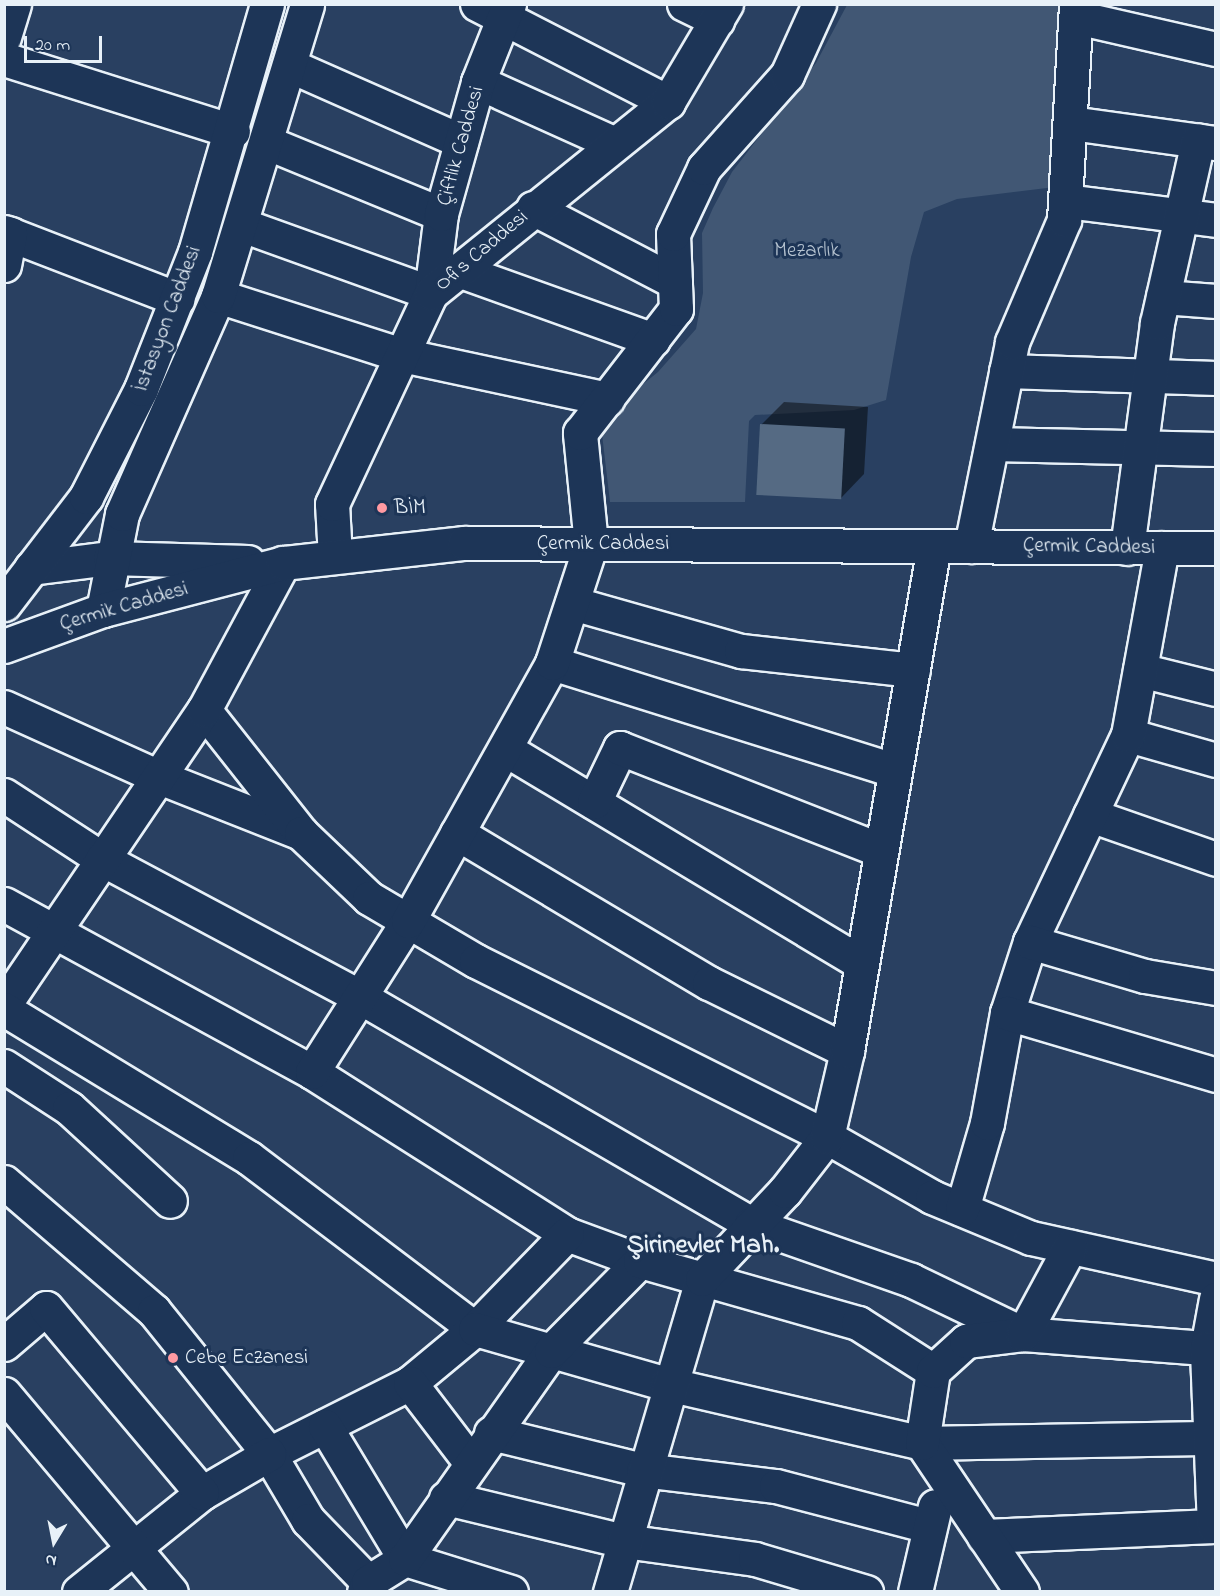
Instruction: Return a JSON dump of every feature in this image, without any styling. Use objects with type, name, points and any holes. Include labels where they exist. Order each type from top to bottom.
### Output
[{"type":"street","points":[[4,37],[14,4]]},
{"type":"street","name":"İstasyon Caddesi","points":[[4,604],[72,518],[111,454],[178,299],[233,131],[267,4]]},
{"type":"street","points":[[104,610],[111,558],[135,484],[218,296],[268,143],[307,4]]},
{"type":"street","points":[[684,4],[722,12]]},
{"type":"street","points":[[312,1072],[408,921],[552,663],[591,544],[580,433],[676,309],[673,234],[704,168],[787,75],[813,7]]},
{"type":"street","points":[[496,9],[668,102]]},
{"type":"street","name":"Çiftlik Caddesi","points":[[431,292],[441,214],[496,9]]},
{"type":"street","points":[[971,546],[1012,342],[1064,220],[1076,11],[1215,50]]},
{"type":"street","name":"Ofis Caddesi","points":[[335,557],[332,504],[431,292],[668,102],[722,12]]},
{"type":"street","points":[[4,59],[233,131]]},
{"type":"street","points":[[291,66],[461,141]]},
{"type":"street","points":[[478,82],[615,144]]},
{"type":"street","points":[[1071,123],[1207,142],[1181,216],[1163,297],[1150,373],[1127,548]]},
{"type":"street","points":[[268,143],[441,214]]},
{"type":"street","points":[[1066,201],[1215,220]]},
{"type":"street","points":[[533,208],[675,282]]},
{"type":"street","points":[[242,225],[431,292]]},
{"type":"street","points":[[6,244],[178,299]]},
{"type":"street","points":[[458,270],[653,340]]},
{"type":"street","points":[[218,296],[402,355],[608,399]]},
{"type":"street","points":[[1163,297],[1215,302]]},
{"type":"street","points":[[1006,370],[1150,373],[1215,378]]},
{"type":"street","points":[[992,444],[1141,445],[1215,449]]},
{"type":"street","name":"Çermik Caddesi","points":[[4,646],[104,610],[283,563],[464,543],[1215,548]]},
{"type":"street","points":[[610,1592],[667,1384],[702,1279],[827,1137],[847,1051],[859,962],[934,546]]},
{"type":"street","points":[[962,1209],[987,1124],[1007,1012],[1030,942],[1128,735],[1162,548]]},
{"type":"street","points":[[31,568],[111,558],[283,563],[204,710],[4,1007],[249,1158],[475,1329],[667,1384],[922,1443],[1213,1438]]},
{"type":"street","points":[[572,603],[741,651],[913,670]]},
{"type":"street","points":[[552,663],[893,770]]},
{"type":"street","points":[[1140,670],[1215,689]]},
{"type":"street","points":[[4,706],[159,777],[301,833]]},
{"type":"street","points":[[204,710],[301,833],[369,898],[408,921],[643,1048],[827,1137],[962,1209],[1031,1238],[1215,1279]]},
{"type":"street","points":[[1128,735],[1215,760]]},
{"type":"street","points":[[594,802],[620,747],[880,850]]},
{"type":"street","points":[[505,749],[859,962]]},
{"type":"street","points":[[4,795],[102,859],[360,996],[752,1224],[911,1280],[1023,1334]]},
{"type":"street","points":[[1090,815],[1215,859]]},
{"type":"street","points":[[457,834],[709,983],[847,1051]]},
{"type":"street","points":[[4,904],[52,935],[312,1072],[567,1234],[640,1261],[858,1323],[933,1371]]},
{"type":"street","points":[[1030,942],[1145,975],[1215,988]]},
{"type":"street","points":[[1007,1012],[1215,1074]]},
{"type":"street","points":[[4,1066],[69,1108],[170,1201]]},
{"type":"street","points":[[4,1182],[154,1311],[269,1454],[308,1520],[366,1587],[405,1559],[491,1433],[551,1351],[640,1261]]},
{"type":"street","points":[[79,1592],[202,1493],[269,1454],[410,1383],[475,1329],[567,1234]]},
{"type":"street","points":[[1023,1334],[1070,1246]]},
{"type":"street","points":[[984,1536],[1215,1526],[1213,1438],[1207,1348],[1215,1299]]},
{"type":"street","points":[[4,1344],[46,1308],[202,1493]]},
{"type":"street","points":[[1022,1592],[922,1443],[933,1371],[966,1341],[1023,1334],[1207,1348]]},
{"type":"street","points":[[410,1383],[471,1463]]},
{"type":"street","points":[[4,1394],[171,1592]]},
{"type":"street","points":[[325,1426],[405,1559],[510,1592]]},
{"type":"street","points":[[491,1433],[643,1470],[776,1486],[929,1526]]},
{"type":"street","points":[[915,1592],[929,1526],[944,1475]]},
{"type":"street","points":[[446,1498],[624,1541],[755,1559],[866,1592]]},
{"type":"green space","name":"Mezarlık","points":[[847,5],[1064,5],[1055,187],[957,199],[924,212],[911,257],[886,400],[854,410],[755,415],[749,421],[745,502],[610,502],[602,434],[611,410],[658,372],[696,329],[703,293],[702,233],[713,208],[732,172],[816,63]]},
{"type":"building","points":[[760,424],[845,428],[841,499],[756,495]]},
{"type":"place","name":"BİM","points":[[382,508]]},
{"type":"place","name":"Cebe Eczanesi","points":[[173,1358]]},
{"type":"district","name":"Şirinevler Mah.","points":[[703,1246]]}]
